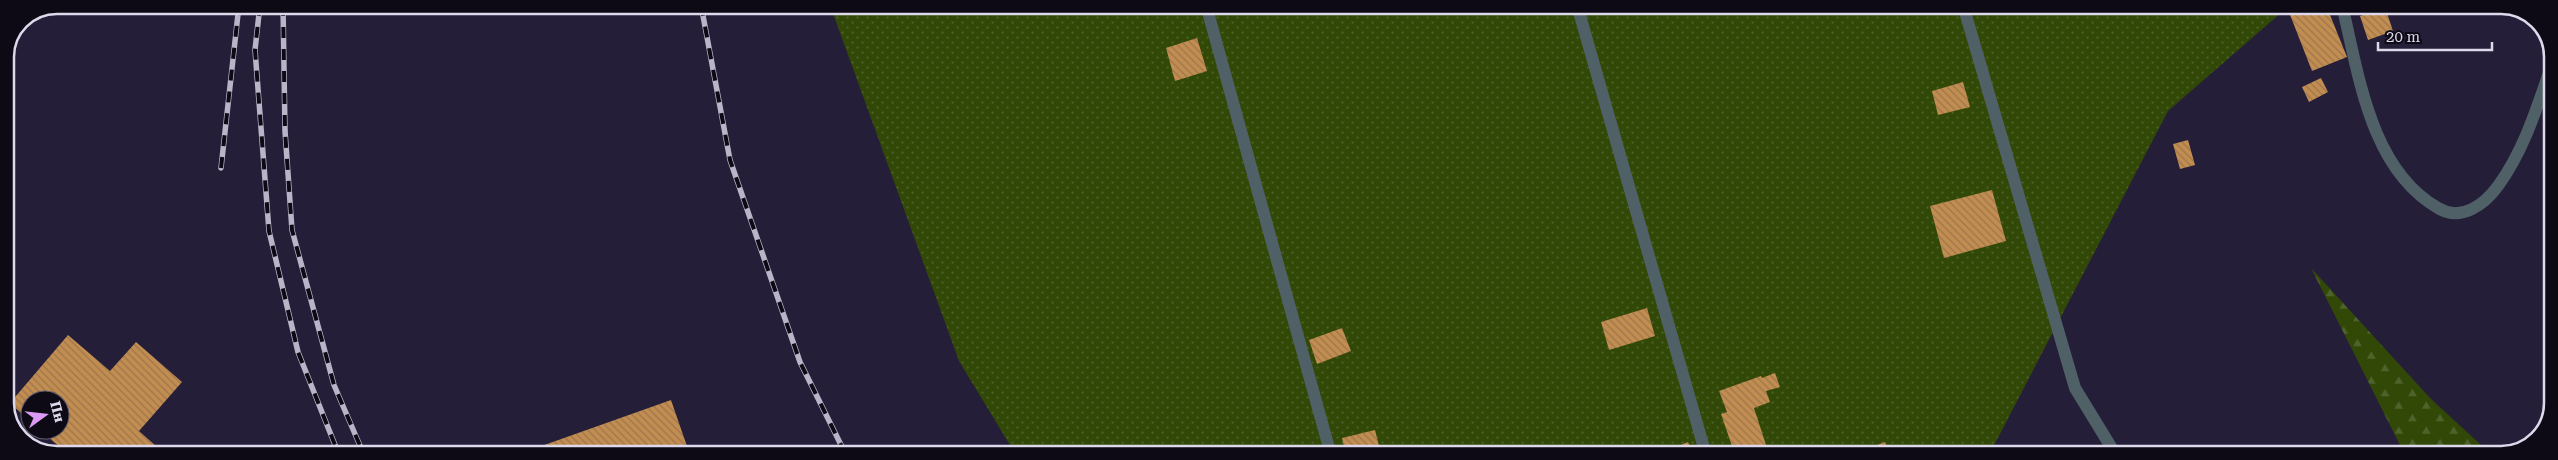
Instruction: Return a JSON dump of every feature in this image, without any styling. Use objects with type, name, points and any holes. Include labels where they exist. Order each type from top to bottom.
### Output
[{"type":"lane","points":[[1208,14],[1328,446]]},
{"type":"lane","points":[[1580,14],[1703,446]]},
{"type":"lane","points":[[1966,14],[2075,388],[2110,446]]},
{"type":"lane","points":[[2344,14],[2362,88],[2378,133],[2396,170],[2419,198],[2448,214],[2466,212],[2482,202],[2497,187],[2523,141],[2544,85]]},
{"type":"green space","points":[[833,14],[2280,14],[2168,111],[1994,446],[1011,446],[959,361]]},
{"type":"green space","points":[[2311,268],[2431,399],[2482,446],[2400,446]]},
{"type":"building","points":[[2290,14],[2330,14],[2347,57],[2312,71]]},
{"type":"building","points":[[2366,14],[2387,14],[2393,31],[2368,40],[2360,16]]},
{"type":"building","points":[[1197,38],[1207,71],[1175,81],[1166,48]]},
{"type":"building","points":[[2321,78],[2328,92],[2309,102],[2302,87]]},
{"type":"building","points":[[1963,82],[1970,107],[1938,115],[1932,91]]},
{"type":"building","points":[[2188,140],[2195,165],[2180,169],[2173,144]]},
{"type":"building","points":[[1992,190],[2006,241],[1944,258],[1930,206]]},
{"type":"building","points":[[1647,308],[1655,336],[1609,350],[1601,322]]},
{"type":"building","points":[[1342,328],[1351,351],[1317,364],[1309,340]]},
{"type":"building","points":[[68,335],[110,371],[136,342],[182,382],[139,431],[156,446],[59,446],[52,440],[70,440],[70,390],[21,390]]},
{"type":"building","points":[[1775,373],[1780,387],[1766,391],[1770,402],[1754,408],[1766,445],[1732,446],[1721,414],[1727,412],[1719,391],[1761,376],[1762,378]]},
{"type":"building","points":[[20,391],[20,412],[14,406],[14,398]]},
{"type":"building","points":[[671,400],[687,446],[542,446]]},
{"type":"building","points":[[1375,430],[1379,446],[1344,446],[1342,438]]},
{"type":"building","points":[[1688,442],[1690,446],[1678,446]]},
{"type":"building","points":[[1885,442],[1887,446],[1875,446]]},
{"type":"railway","points":[[221,168],[238,14]]},
{"type":"railway","points":[[259,14],[255,50],[269,231],[298,352],[335,446]]},
{"type":"railway","points":[[283,14],[285,131],[292,230],[334,385],[360,446]]},
{"type":"railway","points":[[703,14],[730,160],[800,362],[842,446]]}]
